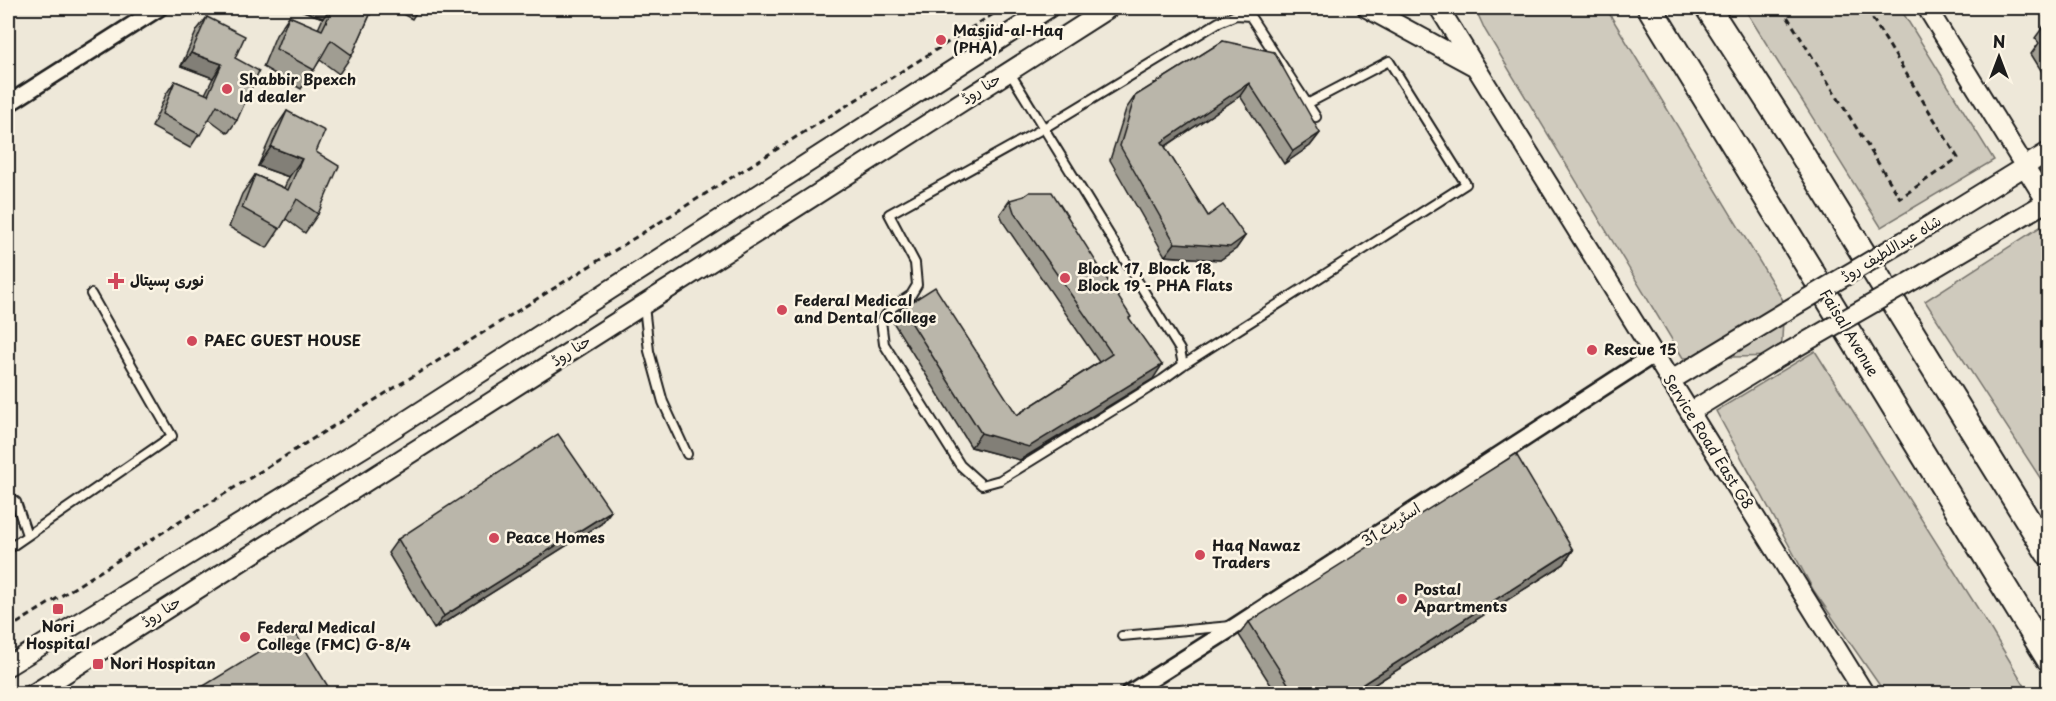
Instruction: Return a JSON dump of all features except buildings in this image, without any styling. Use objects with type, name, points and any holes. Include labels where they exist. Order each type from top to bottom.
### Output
[{"type":"main road","name":"Faisal Avenue","points":[[1650,8],[2049,658]]},
{"type":"main road","points":[[1708,8],[1792,138],[2049,553]]},
{"type":"street","points":[[8,104],[159,8]]},
{"type":"street","name":"حنا روڈ","points":[[8,666],[376,440],[1049,8]]},
{"type":"street","name":"حنا روڈ","points":[[33,693],[1109,8]]},
{"type":"street","points":[[1366,8],[1476,67]]},
{"type":"street","name":"Service Road East G8","points":[[1439,8],[1864,693]]},
{"type":"street","points":[[1690,412],[1781,356],[2048,202],[1927,8]]},
{"type":"street","name":"شاہ عبداللطیف روڈ","points":[[1670,381],[2049,152]]},
{"type":"street","points":[[673,249],[688,276]]},
{"type":"street","name":"اسٹریٹ 31","points":[[1128,693],[1238,625],[1653,355]]},
{"type":"lane","points":[[1307,104],[1389,61],[1466,184],[1162,380],[1000,480],[982,485],[960,465],[884,344],[881,321],[893,307],[910,295],[917,285],[915,263],[889,214],[1044,128],[1219,22],[1236,15],[1250,16],[1307,104],[1316,117]]},
{"type":"lane","points":[[1009,71],[1180,350],[1183,365]]},
{"type":"lane","points":[[8,549],[172,436],[91,294]]},
{"type":"lane","points":[[644,304],[650,351],[663,402],[687,454]]},
{"type":"lane","points":[[8,496],[16,502],[27,535]]},
{"type":"lane","points":[[1122,636],[1238,625]]},
{"type":"path","points":[[8,629],[1003,8]]},
{"type":"path","points":[[1782,8],[1900,198],[1958,158],[1866,8]]},
{"type":"shaded area","points":[[1475,8],[1606,8],[1784,302],[1781,356],[1683,358],[1485,30]]},
{"type":"shaded area","points":[[1744,8],[1900,8],[1994,160],[1881,227]]},
{"type":"shaded area","points":[[2040,227],[2048,242],[2048,490],[1925,301]]},
{"type":"shaded area","points":[[1815,351],[2029,693],[1885,693],[1814,591],[1716,411]]},
{"type":"place","name":"Masjid-al-Haq (PHA)","points":[[941,40]]},
{"type":"place","name":"Shabbir Bpexch Id dealer","points":[[227,89]]},
{"type":"place","name":"Block 17, Block 18, Block 19 - PHA Flats","points":[[1065,278]]},
{"type":"place","name":"نوری ہسپتال","points":[[116,281]]},
{"type":"place","name":"Federal Medical and Dental College","points":[[782,310]]},
{"type":"place","name":"PAEC GUEST HOUSE","points":[[192,341]]},
{"type":"place","name":"Rescue 15","points":[[1592,350]]},
{"type":"place","name":"Peace Homes","points":[[494,538]]},
{"type":"place","name":"Haq Nawaz Traders","points":[[1200,555]]},
{"type":"place","name":"Postal Apartments","points":[[1402,599]]},
{"type":"place","name":"Nori Hospital","points":[[58,609]]},
{"type":"place","name":"Federal Medical College (FMC) G-8/4","points":[[245,637]]},
{"type":"place","name":"Nori Hospitan","points":[[98,664]]}]
